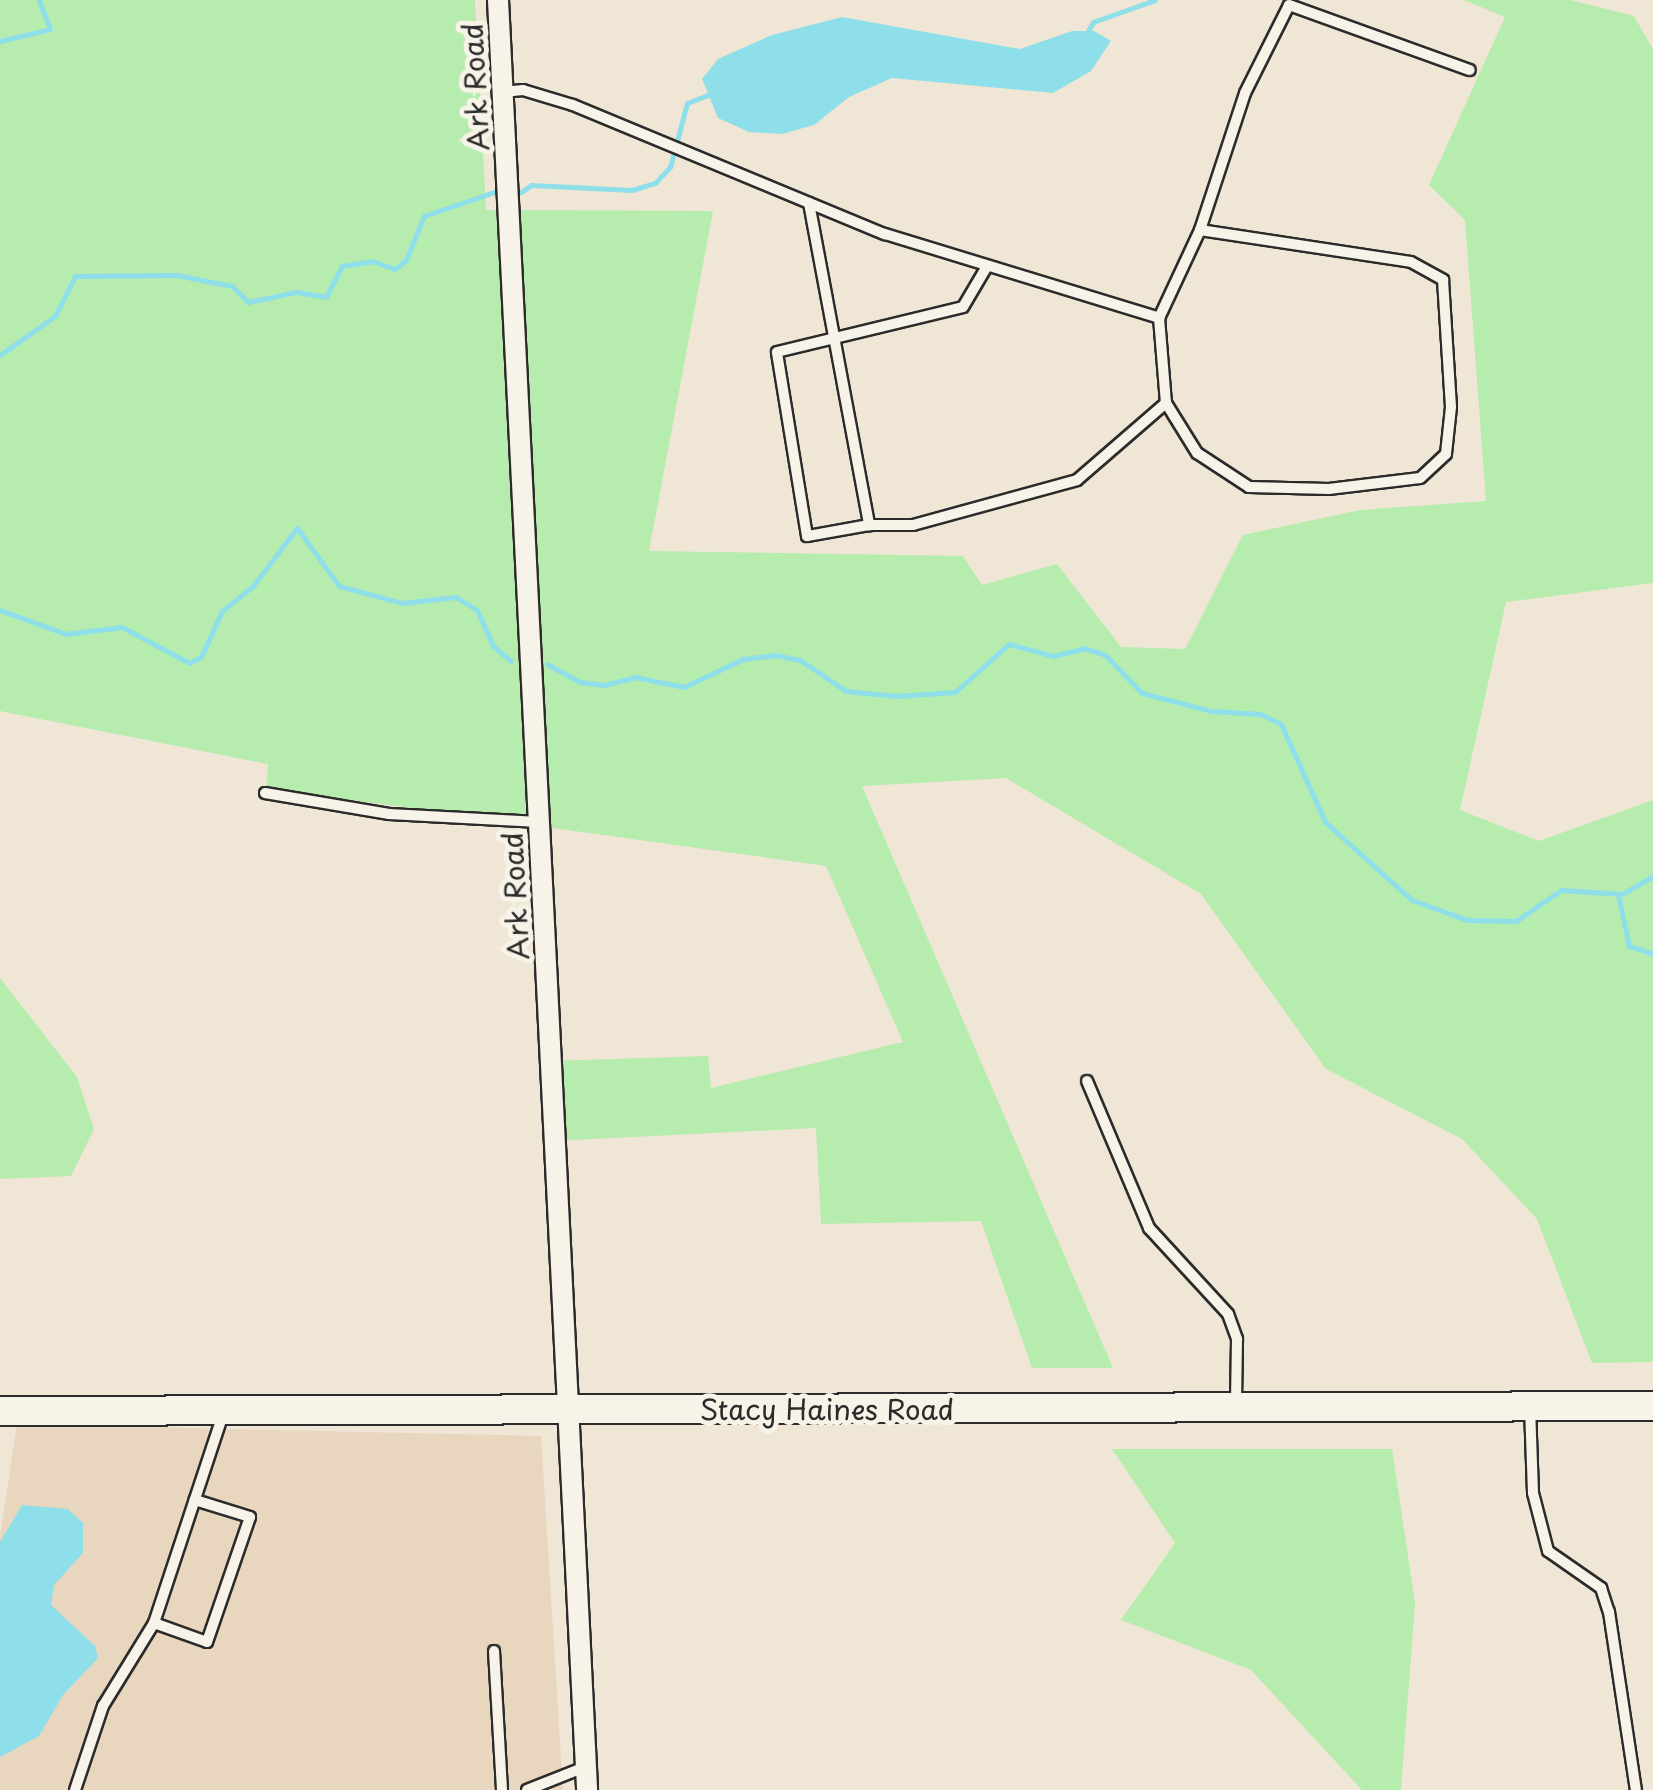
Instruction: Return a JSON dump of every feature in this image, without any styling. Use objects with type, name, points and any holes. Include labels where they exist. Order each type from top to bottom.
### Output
[{"type":"street","name":"Ark Road","points":[[498,0],[586,1790]]},
{"type":"street","name":"Stacy Haines Road","points":[[0,1412],[1653,1406]]},
{"type":"lane","points":[[1200,230],[1411,262],[1443,280],[1451,407],[1446,454],[1420,478],[1330,489],[1250,487],[1197,452],[1166,403],[1159,318],[1200,230],[1245,92],[1289,5],[1470,70]]},
{"type":"lane","points":[[503,92],[523,90],[608,120],[810,203],[986,268],[1159,318]]},
{"type":"lane","points":[[810,203],[869,525]]},
{"type":"lane","points":[[986,268],[963,307],[777,352],[807,536],[869,525],[912,525],[1076,480],[1166,403]]},
{"type":"lane","points":[[264,793],[389,814],[539,822]]},
{"type":"lane","points":[[1087,1081],[1148,1228],[1172,1259],[1220,1301],[1234,1326],[1236,1406]]},
{"type":"lane","points":[[1530,1406],[1533,1493],[1548,1551],[1600,1588],[1609,1612],[1636,1790]]},
{"type":"lane","points":[[75,1790],[103,1706],[154,1623],[224,1411]]},
{"type":"lane","points":[[154,1623],[207,1642],[250,1517],[194,1500]]},
{"type":"lane","points":[[494,1652],[502,1790]]},
{"type":"lane","points":[[526,1790],[586,1767]]},
{"type":"shaded area","points":[[17,1424],[541,1436],[563,1790],[0,1790],[0,1536]]},
{"type":"green space","points":[[0,0],[475,0],[486,210],[713,211],[649,551],[963,556],[982,585],[1057,564],[1121,647],[1185,649],[1243,535],[1360,510],[1486,501],[1465,220],[1429,185],[1505,17],[1464,0],[1570,0],[1634,16],[1653,49],[1653,583],[1506,602],[1460,810],[1539,841],[1653,800],[1653,1362],[1592,1363],[1537,1219],[1462,1139],[1326,1069],[1201,894],[1006,778],[862,786],[1113,1368],[1032,1368],[981,1221],[821,1224],[816,1128],[554,1141],[549,1061],[708,1056],[711,1088],[903,1042],[826,866],[266,788],[268,764],[0,711]]},
{"type":"green space","points":[[0,978],[77,1077],[94,1129],[71,1176],[0,1179]]},
{"type":"green space","points":[[1112,1449],[1392,1449],[1415,1603],[1401,1790],[1362,1790],[1251,1670],[1121,1620],[1175,1543]]},
{"type":"water","points":[[842,17],[1020,49],[1072,31],[1094,31],[1111,41],[1091,71],[1053,93],[892,78],[849,97],[814,125],[782,134],[749,132],[718,118],[702,79],[718,59],[772,35]]},
{"type":"water","points":[[22,1505],[68,1509],[83,1523],[83,1553],[54,1585],[51,1605],[95,1646],[98,1658],[63,1695],[39,1736],[0,1757],[0,1542]]},
{"type":"waterway","points":[[0,41],[50,29],[39,0]]},
{"type":"waterway","points":[[1085,36],[1093,22],[1155,0]]},
{"type":"waterway","points":[[521,192],[531,185],[632,190],[655,183],[670,167],[687,103],[711,94]]},
{"type":"waterway","points":[[0,355],[55,316],[75,276],[176,275],[232,286],[248,302],[296,292],[326,297],[342,266],[372,261],[395,269],[406,260],[424,216],[497,191]]},
{"type":"waterway","points":[[0,610],[66,634],[122,627],[189,663],[201,657],[222,611],[252,587],[297,528],[339,586],[402,603],[456,597],[477,610],[493,646],[511,661]]},
{"type":"waterway","points":[[547,664],[580,682],[604,685],[635,677],[684,687],[743,659],[774,655],[800,660],[846,691],[896,696],[955,692],[1009,644],[1053,656],[1084,648],[1105,655],[1142,693],[1211,711],[1260,714],[1281,724],[1325,822],[1412,900],[1467,920],[1516,921],[1561,890],[1622,894],[1653,876]]},
{"type":"waterway","points":[[1618,894],[1629,946],[1653,954]]}]
